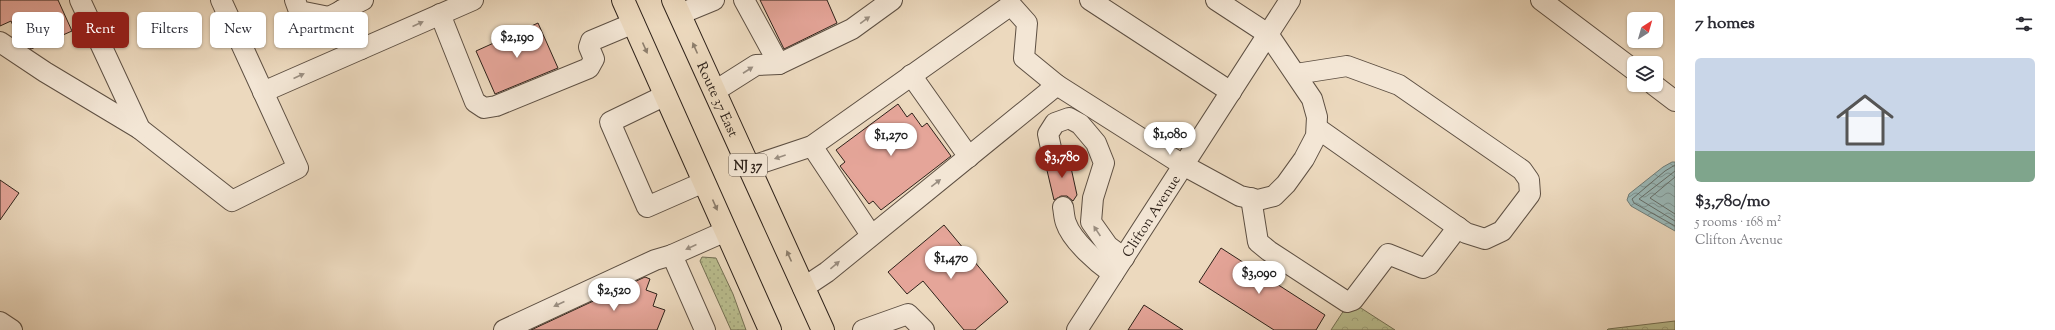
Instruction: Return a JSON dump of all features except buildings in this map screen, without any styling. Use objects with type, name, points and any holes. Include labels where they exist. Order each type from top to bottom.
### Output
[{"type":"highway","points":[[623,0],[770,330]]},
{"type":"highway","name":"Route 37 East","points":[[677,7],[823,330]]},
{"type":"street","points":[[80,0],[140,129]]},
{"type":"street","points":[[0,42],[46,72],[140,129],[232,201],[298,168],[221,0]]},
{"type":"street","points":[[295,0],[299,11],[329,17],[363,0]]},
{"type":"street","points":[[263,92],[473,0]]},
{"type":"street","points":[[677,7],[714,0]]},
{"type":"street","points":[[744,0],[779,64]]},
{"type":"street","points":[[715,92],[756,65],[779,64],[852,29],[892,0]]},
{"type":"street","points":[[1090,0],[1231,92]]},
{"type":"street","points":[[749,167],[812,146],[1011,5],[1027,23],[1024,58],[1057,85],[1183,165],[1240,196],[1258,200],[1274,196],[1286,184],[1304,159],[1316,136],[1317,117],[1312,99],[1268,34],[1217,0]]},
{"type":"street","name":"Clifton Avenue","points":[[1077,330],[1290,0]]},
{"type":"street","points":[[1541,0],[1627,65]]},
{"type":"street","points":[[342,10],[361,49]]},
{"type":"street","points":[[440,14],[475,102],[484,108],[496,106],[589,68],[594,59],[589,47],[591,40],[634,23]]},
{"type":"street","points":[[1296,74],[1347,66],[1399,85],[1522,170],[1529,180],[1530,194],[1502,231],[1485,239],[1466,233],[1317,128]]},
{"type":"street","points":[[911,75],[968,157]]},
{"type":"street","points":[[803,288],[827,272],[871,234],[1057,85]]},
{"type":"street","points":[[1663,92],[1675,101]]},
{"type":"street","points":[[666,95],[610,122],[647,207],[704,182]]},
{"type":"street","points":[[1052,153],[1048,134],[1055,123],[1069,118],[1080,124],[1096,143],[1104,163],[1093,198],[1091,222],[1108,246],[1119,266]]},
{"type":"street","points":[[812,146],[871,234]]},
{"type":"street","points":[[1251,198],[1258,242],[1269,251],[1347,302],[1353,300],[1388,254],[1423,268],[1429,264],[1458,227]]},
{"type":"street","points":[[1063,207],[1066,223],[1078,241],[1099,264],[1119,266]]},
{"type":"street","points":[[504,330],[654,260],[672,255],[726,231]]},
{"type":"street","points":[[672,255],[705,330]]},
{"type":"street","points":[[863,330],[908,314],[924,330]]},
{"type":"street","points":[[0,322],[12,330]]},
{"type":"green space","points":[[702,257],[716,258],[733,294],[746,330],[731,330],[700,261]]},
{"type":"green space","points":[[1350,301],[1395,330],[1331,330]]},
{"type":"green space","points":[[1675,321],[1675,330],[1607,330],[1608,329]]},
{"type":"water","points":[[1675,162],[1675,231],[1631,206],[1627,200],[1629,194],[1663,167]]}]
